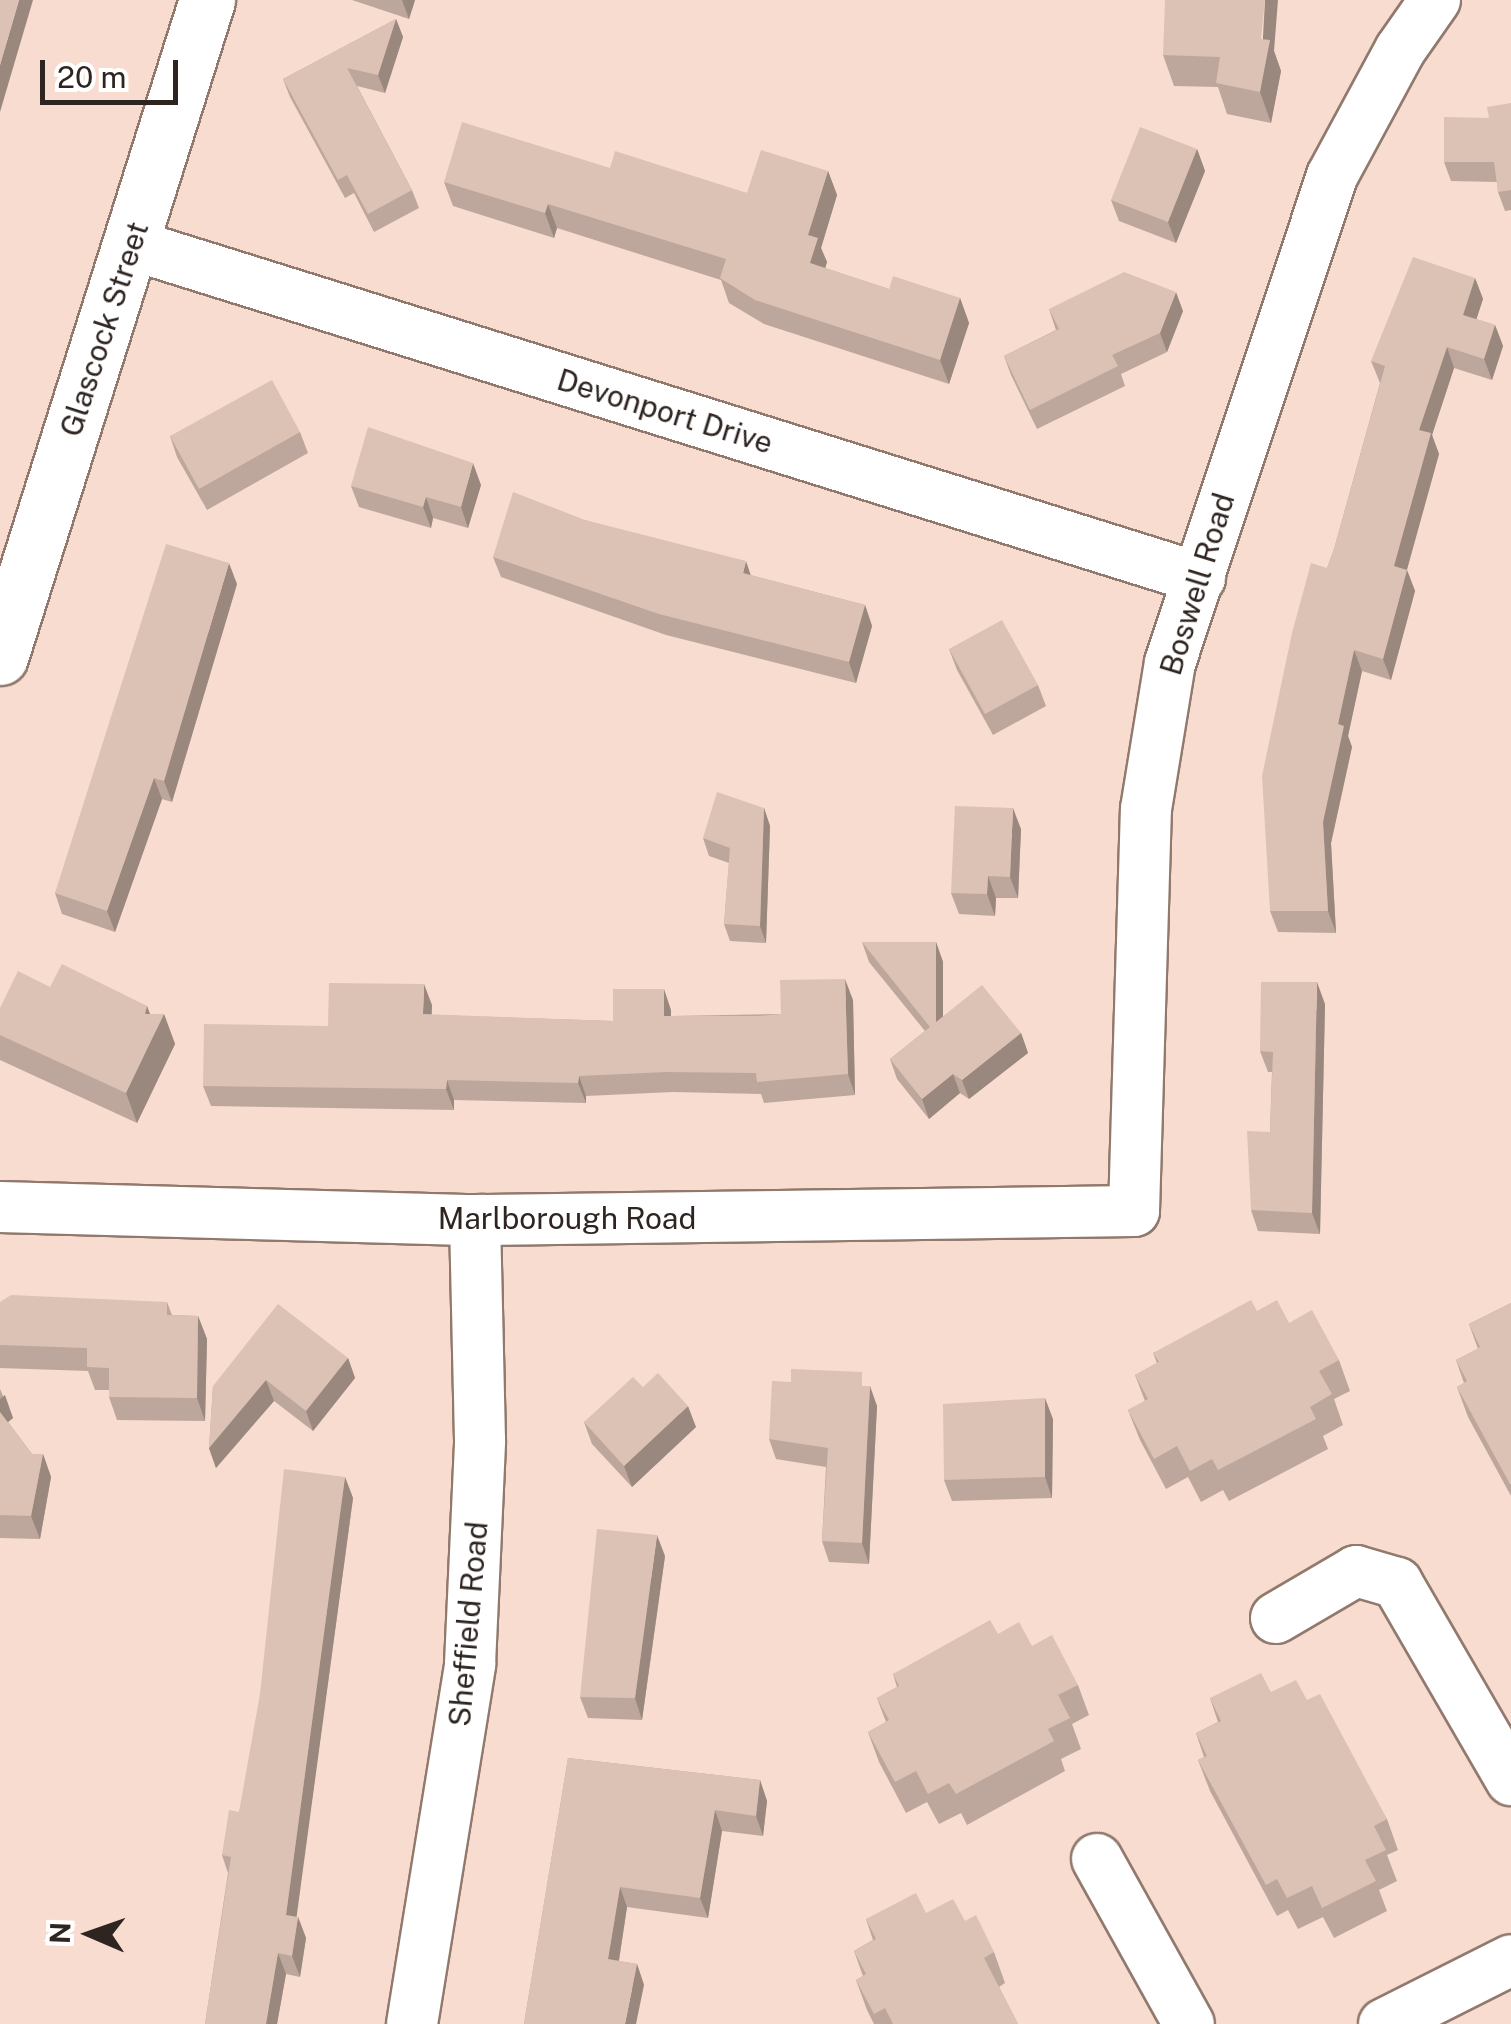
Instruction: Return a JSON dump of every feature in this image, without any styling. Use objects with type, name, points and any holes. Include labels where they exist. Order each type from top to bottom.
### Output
[{"type":"street","name":"Glascock Street","points":[[0,658],[207,0]]},
{"type":"street","name":"Boswell Road","points":[[1134,1211],[1146,809],[1170,663],[1200,578],[1245,421],[1332,176],[1400,50],[1436,0]]},
{"type":"street","name":"Devonport Drive","points":[[130,244],[1200,578]]},
{"type":"street","name":"Marlborough Road","points":[[0,1207],[475,1220],[1134,1211]]},
{"type":"street","name":"Sheffield Road","points":[[412,2024],[470,1664],[480,1440],[475,1220]]},
{"type":"street","points":[[1276,1618],[1356,1571],[1397,1583],[1511,1780]]},
{"type":"street","points":[[1096,1859],[1189,2024]]},
{"type":"street","points":[[1384,2024],[1511,1960]]},
{"type":"building","points":[[0,0],[19,0],[0,65]]},
{"type":"building","points":[[1165,0],[1265,0],[1261,39],[1270,40],[1260,92],[1216,83],[1220,57],[1163,55]]},
{"type":"building","points":[[396,19],[378,75],[347,68],[412,190],[368,214],[347,175],[338,180],[283,79]]},
{"type":"building","points":[[1511,103],[1511,190],[1498,192],[1494,162],[1444,162],[1444,117],[1489,118],[1487,107]]},
{"type":"building","points":[[462,122],[610,168],[615,151],[747,193],[761,150],[828,171],[808,235],[818,238],[810,263],[889,289],[893,276],[960,298],[940,360],[755,300],[720,278],[726,259],[548,204],[545,213],[444,182]]},
{"type":"building","points":[[1140,127],[1197,149],[1168,222],[1111,200]]},
{"type":"building","points":[[1413,257],[1475,278],[1463,315],[1495,325],[1484,359],[1447,347],[1419,430],[1431,433],[1394,566],[1407,570],[1383,659],[1354,650],[1338,724],[1344,726],[1323,822],[1328,911],[1270,911],[1262,776],[1292,633],[1311,563],[1327,568],[1334,549],[1385,366],[1371,361]]},
{"type":"building","points":[[1124,272],[1176,292],[1160,333],[1112,355],[1118,366],[1030,410],[1004,356],[1059,329],[1049,309]]},
{"type":"building","points":[[272,380],[300,432],[199,489],[170,436]]},
{"type":"building","points":[[368,427],[473,463],[461,507],[426,497],[423,507],[351,486]]},
{"type":"building","points":[[513,492],[585,520],[746,561],[743,573],[865,605],[849,662],[659,614],[493,557]]},
{"type":"building","points":[[166,544],[229,563],[164,781],[154,778],[107,911],[55,893]]},
{"type":"building","points":[[1002,620],[1038,685],[985,714],[949,649]]},
{"type":"building","points":[[717,792],[764,808],[760,926],[724,924],[730,848],[703,838]]},
{"type":"building","points":[[955,806],[1013,808],[1010,877],[988,876],[987,894],[951,893]]},
{"type":"building","points":[[862,942],[936,942],[936,1022],[982,985],[1021,1033],[962,1080],[953,1074],[922,1099],[890,1059],[930,1027]]},
{"type":"building","points":[[62,964],[147,1006],[145,1014],[164,1014],[126,1093],[0,1035],[0,1008],[18,971],[50,987]]},
{"type":"building","points":[[845,979],[848,1074],[757,1082],[756,1073],[666,1072],[579,1076],[578,1083],[447,1080],[446,1089],[203,1086],[204,1024],[328,1026],[329,983],[424,984],[423,1014],[613,1021],[613,989],[664,989],[664,1016],[758,1016],[781,1014],[780,980]]},
{"type":"building","points":[[1261,982],[1317,982],[1312,1213],[1251,1210],[1247,1131],[1270,1132],[1273,1052],[1260,1051]]},
{"type":"building","points":[[11,1295],[167,1302],[167,1315],[198,1316],[197,1398],[109,1397],[109,1368],[87,1367],[87,1348],[0,1345],[0,1302]]},
{"type":"building","points":[[1251,1300],[1257,1311],[1277,1300],[1289,1323],[1312,1310],[1339,1360],[1319,1371],[1332,1394],[1310,1407],[1316,1419],[1218,1470],[1212,1459],[1190,1471],[1177,1446],[1154,1459],[1128,1410],[1148,1399],[1135,1375],[1159,1362],[1153,1353]]},
{"type":"building","points":[[1511,1303],[1510,1484],[1457,1387],[1467,1381],[1456,1360],[1480,1347],[1469,1324]]},
{"type":"building","points":[[278,1304],[348,1358],[306,1411],[266,1380],[209,1448],[213,1386]]},
{"type":"building","points":[[791,1369],[862,1372],[862,1386],[870,1386],[862,1543],[822,1541],[828,1448],[769,1439],[772,1381],[791,1382]]},
{"type":"building","points":[[658,1373],[688,1406],[624,1466],[584,1422],[633,1377],[643,1387]]},
{"type":"building","points":[[1045,1398],[1045,1477],[944,1480],[943,1404]]},
{"type":"building","points":[[0,1412],[32,1454],[43,1454],[31,1516],[0,1515]]},
{"type":"building","points":[[284,1469],[345,1477],[286,1915],[298,1917],[292,1956],[278,1953],[266,2024],[205,2024],[231,1857],[222,1855],[229,1810],[239,1812],[260,1694]]},
{"type":"building","points":[[597,1529],[657,1535],[635,1698],[580,1697]]},
{"type":"building","points":[[990,1620],[998,1634],[1019,1622],[1032,1646],[1052,1635],[1078,1685],[1058,1695],[1070,1718],[1048,1729],[1054,1741],[956,1794],[949,1783],[928,1794],[916,1771],[895,1782],[868,1732],[889,1720],[877,1698],[899,1686],[893,1674]]},
{"type":"building","points":[[1261,1673],[1271,1692],[1296,1680],[1307,1700],[1320,1694],[1387,1819],[1374,1826],[1386,1850],[1365,1860],[1376,1881],[1322,1908],[1312,1886],[1287,1898],[1277,1879],[1266,1885],[1198,1760],[1207,1756],[1196,1733],[1221,1721],[1210,1698]]},
{"type":"building","points":[[568,1758],[760,1780],[756,1816],[715,1810],[700,1898],[620,1887],[608,1959],[637,1964],[625,2024],[524,2024]]},
{"type":"building","points":[[916,1893],[926,1913],[953,1899],[965,1921],[976,1915],[994,1952],[984,1958],[1018,2024],[893,2024],[885,2008],[874,2014],[856,1980],[866,1974],[854,1951],[876,1939],[866,1919]]}]
